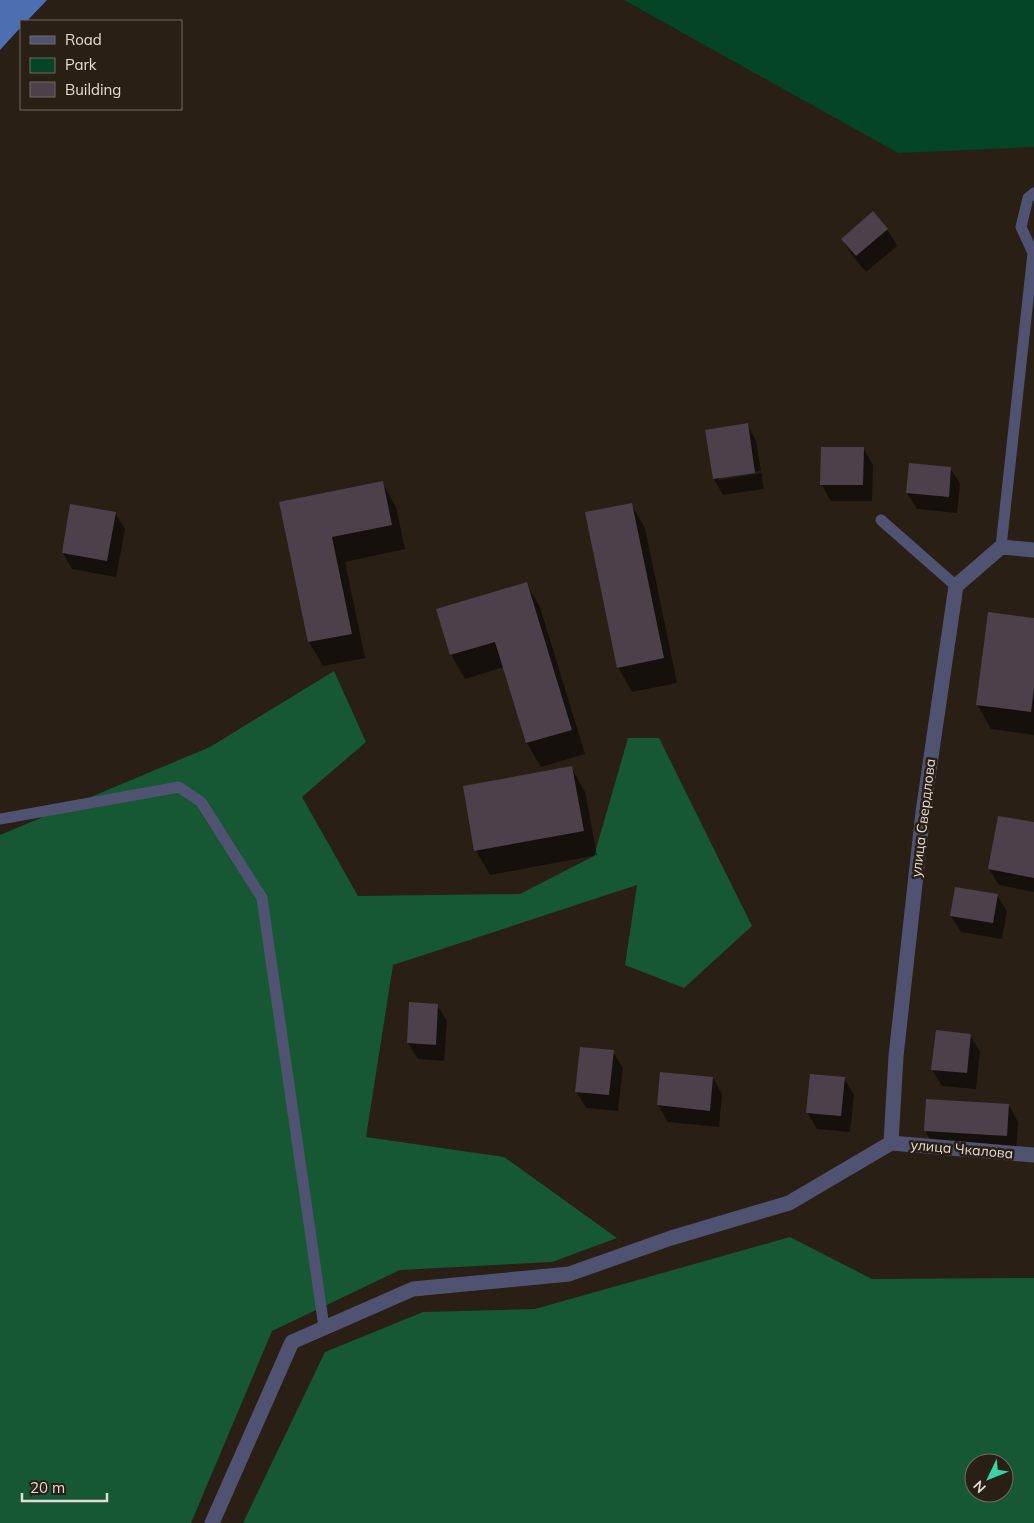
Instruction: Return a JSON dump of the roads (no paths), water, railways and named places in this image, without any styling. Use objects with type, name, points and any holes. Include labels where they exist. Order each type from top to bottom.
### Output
[{"type":"street","points":[[956,586],[1001,547],[1034,550]]},
{"type":"street","name":"улица Свердлова","points":[[891,1143],[896,1056],[923,812],[956,586]]},
{"type":"street","points":[[212,1523],[292,1342],[413,1289],[569,1274],[671,1238],[789,1202],[891,1143]]},
{"type":"street","name":"улица Чкалова","points":[[891,1143],[1034,1155]]},
{"type":"lane","points":[[1001,547],[1033,253],[1021,227],[1028,198],[1034,193]]},
{"type":"lane","points":[[881,520],[956,586]]},
{"type":"lane","points":[[0,819],[179,787],[201,802],[234,852],[262,898],[324,1327]]},
{"type":"water","points":[[0,0],[47,0],[28,20],[20,20],[20,28],[0,50]]}]
